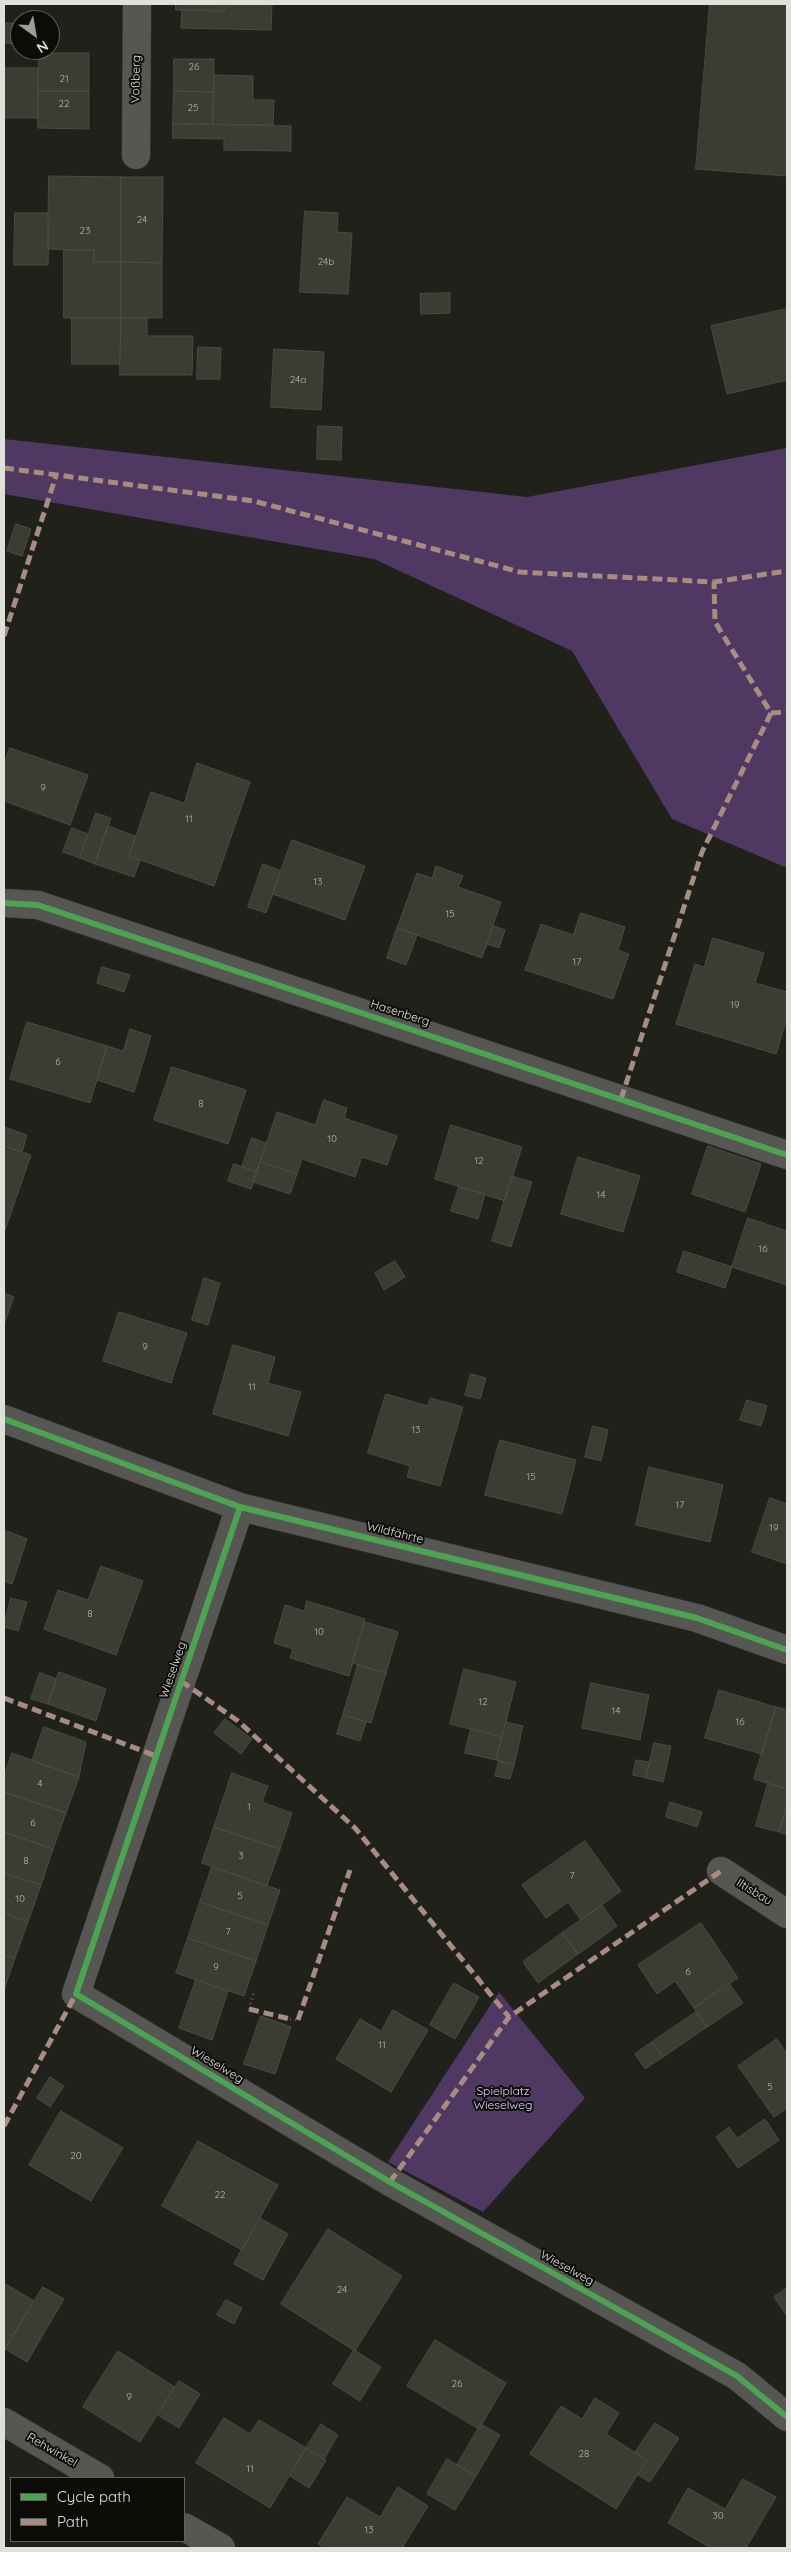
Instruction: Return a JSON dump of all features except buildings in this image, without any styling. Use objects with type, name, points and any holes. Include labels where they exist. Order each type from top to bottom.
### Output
[{"type":"street","name":"Voßberg","points":[[136,155],[137,4]]},
{"type":"street","name":"Hasenberg","points":[[4,903],[38,905],[787,1155]]},
{"type":"street","name":"Wildfährte","points":[[4,1419],[240,1507],[697,1618],[787,1650]]},
{"type":"street","name":"Wieselweg","points":[[240,1507],[76,1994],[390,2182],[737,2376],[787,2417]]},
{"type":"street","name":"Iltisbau","points":[[721,1871],[787,1914]]},
{"type":"street","name":"Rehwinkel","points":[[4,2422],[98,2477]]},
{"type":"street","points":[[185,2528],[221,2548]]},
{"type":"path","points":[[248,2009],[254,1991]]},
{"type":"path","points":[[290,2019],[298,2020]]},
{"type":"green space","points":[[4,439],[527,497],[787,448],[787,868],[672,819],[572,651],[374,559],[4,494]]},
{"type":"green space","name":"Spielplatz Wieselweg","points":[[499,1992],[585,2098],[483,2212],[388,2162]]},
{"type":"marked path","points":[[4,468],[254,501],[520,572],[714,582],[787,571]]},
{"type":"marked path","points":[[4,636],[56,476]]},
{"type":"marked path","points":[[621,1099],[702,852],[771,713],[715,622],[714,582]]},
{"type":"marked path","points":[[771,713],[787,712]]},
{"type":"marked path","points":[[181,1681],[238,1721],[355,1828],[509,2017]]},
{"type":"marked path","points":[[4,1698],[156,1756]]},
{"type":"marked path","points":[[298,2020],[350,1870]]},
{"type":"marked path","points":[[390,2182],[509,2017],[721,1871]]},
{"type":"marked path","points":[[4,2126],[76,1994]]},
{"type":"marked path","points":[[249,2009],[290,2019]]},
{"type":"cycle path","points":[[4,903],[38,905],[787,1155]]},
{"type":"cycle path","points":[[4,1419],[240,1507],[697,1618],[787,1650]]},
{"type":"cycle path","points":[[240,1507],[76,1994],[390,2182],[737,2376],[787,2417]]}]
